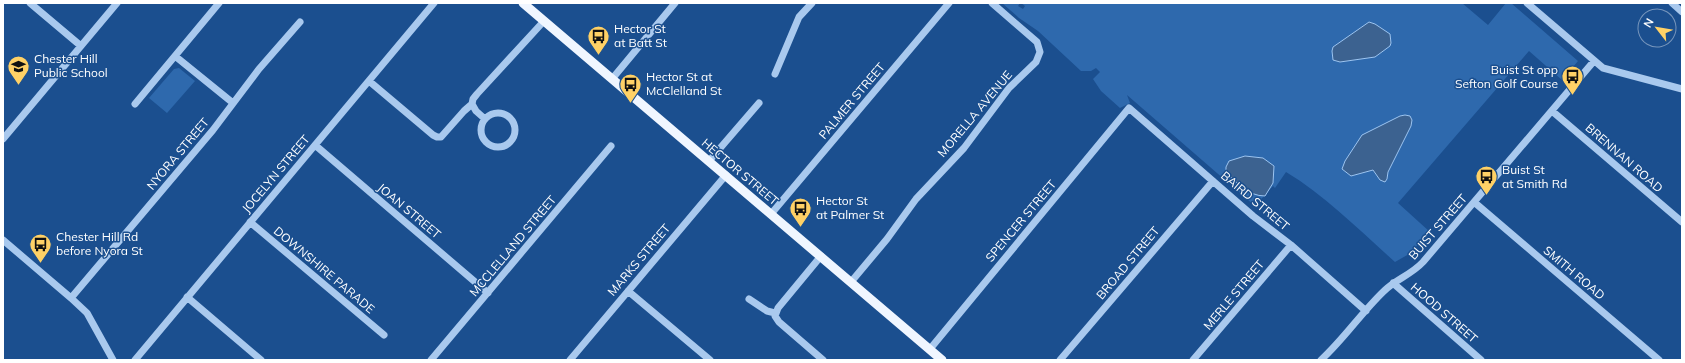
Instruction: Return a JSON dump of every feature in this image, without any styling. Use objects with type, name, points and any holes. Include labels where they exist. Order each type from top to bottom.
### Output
[{"type":"main road","name":"HECTOR STREET","points":[[523,3],[942,360]]},
{"type":"street","points":[[30,3],[81,46]]},
{"type":"street","points":[[3,139],[117,3]]},
{"type":"street","points":[[135,104],[219,3]]},
{"type":"street","name":"JOCELYN STREET","points":[[135,360],[434,3]]},
{"type":"street","points":[[612,79],[676,3]]},
{"type":"street","points":[[775,74],[800,17],[812,3]]},
{"type":"street","name":"PALMER STREET","points":[[771,214],[949,3]]},
{"type":"street","name":"MORELLA AVENUE","points":[[851,282],[887,239],[925,188],[964,148],[1002,97],[1038,58],[1040,49],[1037,42],[992,3]]},
{"type":"street","points":[[1527,3],[1604,68],[1680,86]]},
{"type":"street","points":[[1672,3],[1682,12]]},
{"type":"street","points":[[369,81],[437,137],[443,136],[464,111],[472,104],[477,94],[544,21]]},
{"type":"street","name":"NYORA STREET","points":[[71,298],[213,130],[259,69],[300,22]]},
{"type":"street","points":[[175,56],[233,103]]},
{"type":"street","name":"BUIST STREET","points":[[1321,360],[1384,291],[1393,283],[1415,270],[1594,61]]},
{"type":"street","points":[[709,161],[759,103]]},
{"type":"street","points":[[472,104],[476,111],[484,119]]},
{"type":"street","name":"BAIRD STREET","points":[[1129,108],[1253,216],[1291,245],[1366,311]]},
{"type":"street","name":"SPENCER STREET","points":[[930,349],[1129,108]]},
{"type":"street","name":"BRENNAN ROAD","points":[[1552,111],[1682,222]]},
{"type":"street","points":[[494,113],[502,113],[509,117],[515,126],[511,141],[501,147],[493,147],[486,143],[481,133],[481,125],[484,119],[494,113]]},
{"type":"street","name":"JOAN STREET","points":[[315,145],[488,293]]},
{"type":"street","name":"MCCLELLAND STREET","points":[[431,360],[611,146]]},
{"type":"street","name":"MARKS STREET","points":[[570,360],[726,175]]},
{"type":"street","name":"BROAD STREET","points":[[1060,360],[1213,181]]},
{"type":"street","name":"SMITH ROAD","points":[[1474,202],[1659,360]]},
{"type":"street","name":"DOWNSHIRE PARADE","points":[[250,222],[384,335]]},
{"type":"street","points":[[3,240],[71,298],[87,314],[114,360]]},
{"type":"street","name":"MERLE STREET","points":[[1193,360],[1291,245]]},
{"type":"street","points":[[821,256],[775,313],[776,319],[779,322],[823,360]]},
{"type":"street","name":"HOOD STREET","points":[[1393,283],[1481,360]]},
{"type":"street","points":[[628,291],[710,360]]},
{"type":"street","points":[[187,297],[261,360]]},
{"type":"street","points":[[749,299],[768,311],[775,313]]},
{"type":"shaded area","points":[[1002,3],[1020,3],[1018,6],[1023,9],[1025,6],[1021,3],[1462,3],[1488,25],[1506,3],[1511,3],[1578,61],[1562,80],[1529,51],[1398,203],[1430,232],[1409,254],[1395,262],[1329,203],[1301,181],[1286,172],[1275,188],[1273,186],[1255,206],[1127,95],[1130,103],[1120,108],[1101,91],[1093,79],[1100,72],[1096,68],[1091,71],[1081,71],[1038,31],[1019,18]]},
{"type":"shaded area","points":[[1369,22],[1375,24],[1390,34],[1390,46],[1375,57],[1340,62],[1333,60],[1333,47]]},
{"type":"shaded area","points":[[179,68],[195,81],[167,113],[149,98],[174,69]]},
{"type":"shaded area","points":[[1400,116],[1410,116],[1412,120],[1411,126],[1388,172],[1385,182],[1380,180],[1373,170],[1351,176],[1342,169],[1345,161],[1362,135]]},
{"type":"shaded area","points":[[1245,156],[1263,158],[1274,166],[1273,183],[1265,196],[1253,194],[1239,185],[1226,173],[1226,167],[1229,161]]},
{"type":"place","name":"Hector St at Batt St","points":[[599,56]]},
{"type":"place","name":"Chester Hill Public School","points":[[19,86]]},
{"type":"place","name":"Buist St opp Sefton Golf Course","points":[[1573,96]]},
{"type":"place","name":"Hector St at McClelland St","points":[[631,104]]},
{"type":"place","name":"Buist St at Smith Rd","points":[[1487,196]]},
{"type":"place","name":"Hector St at Palmer St","points":[[801,228]]},
{"type":"place","name":"Chester Hill Rd before Nyora St","points":[[40,264]]}]
